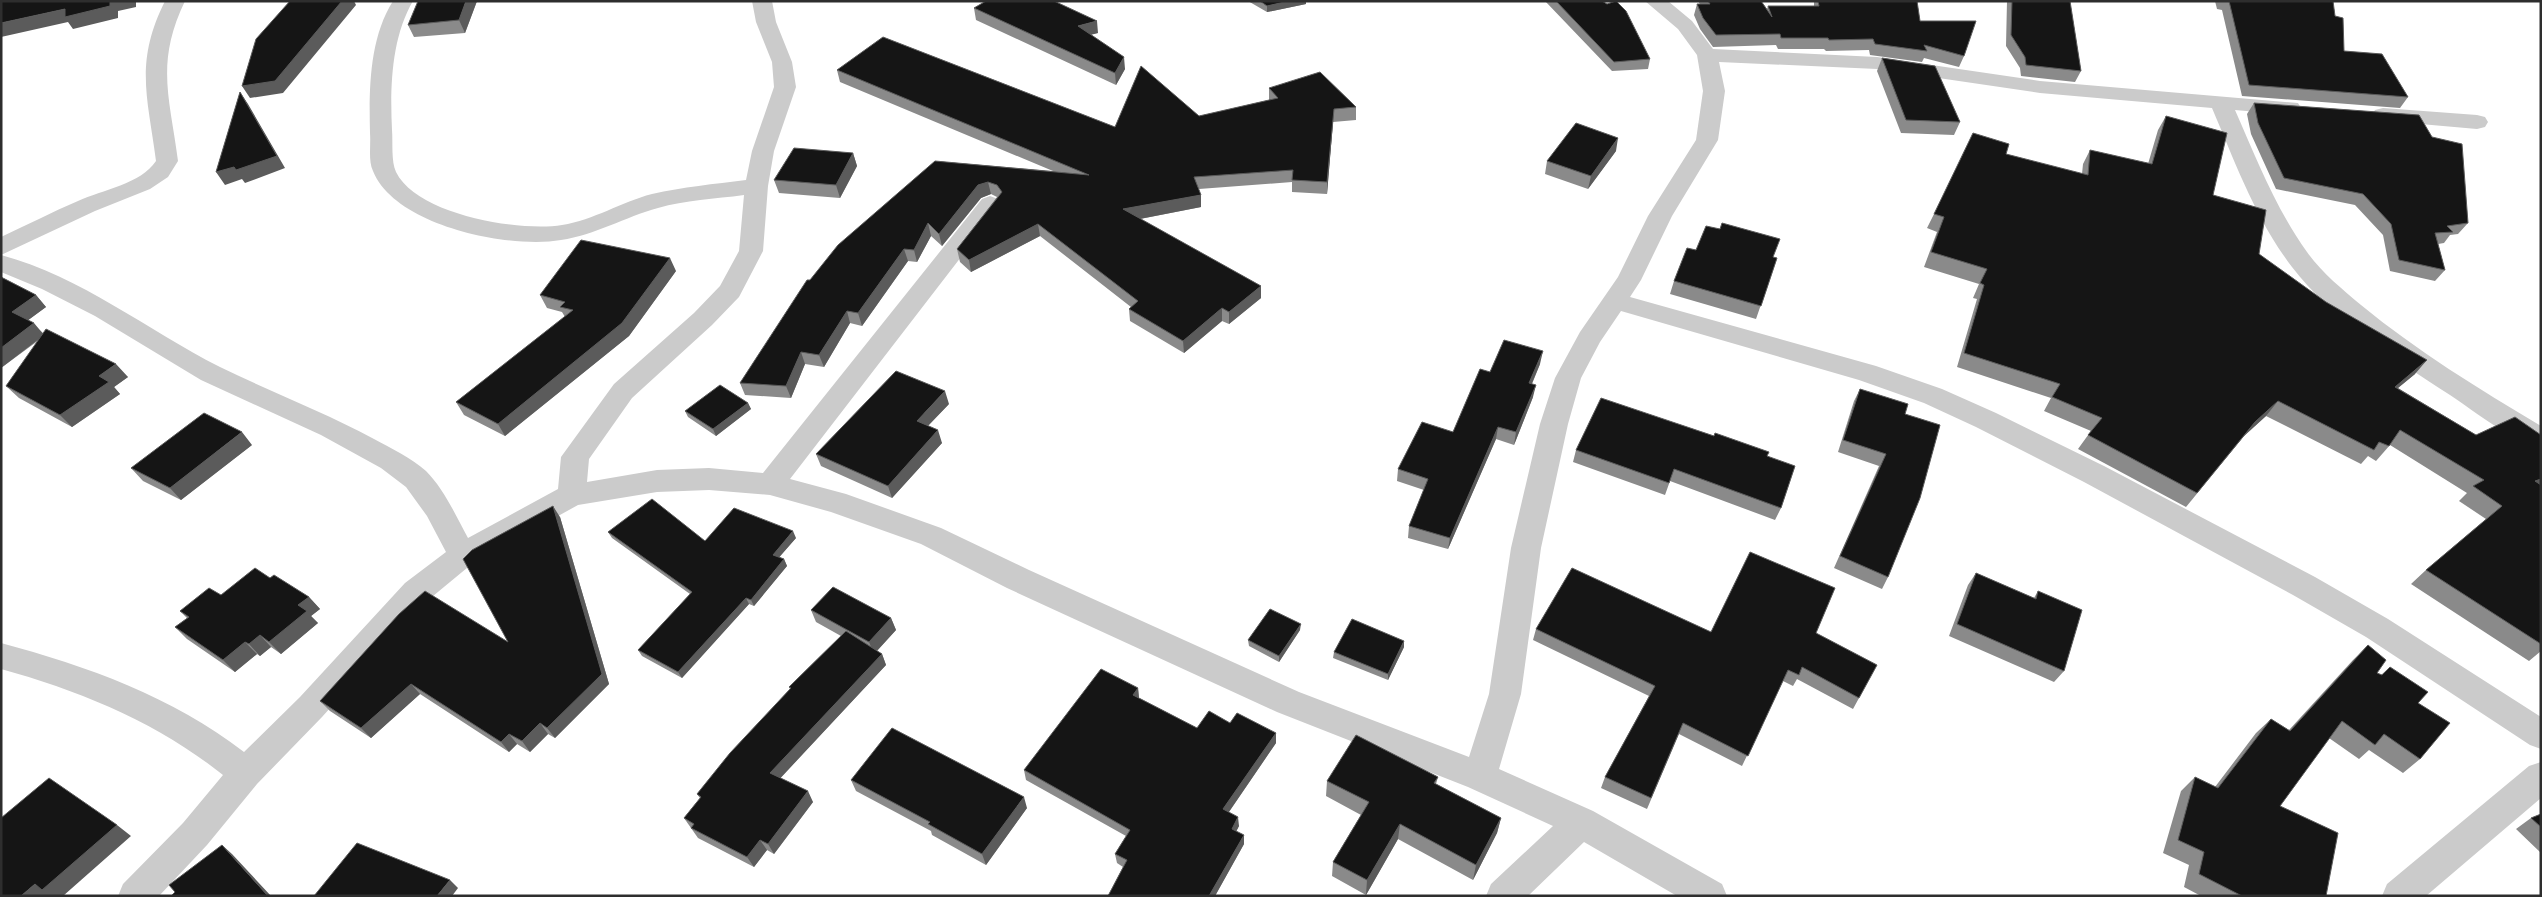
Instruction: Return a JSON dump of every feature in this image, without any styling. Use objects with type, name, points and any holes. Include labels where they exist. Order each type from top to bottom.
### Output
[{"type":"street","points":[[1,247],[87,206],[142,184],[160,172],[167,161],[157,102],[157,73],[164,20],[174,1]]},
{"type":"street","points":[[403,1],[398,8],[388,37],[380,102],[383,170],[393,186],[408,200],[476,226],[526,234],[552,234],[654,202],[756,186]]},
{"type":"street","points":[[572,495],[575,458],[623,391],[703,319],[730,291],[751,251],[756,186],[763,151],[785,87],[782,62],[766,22],[762,1]]},
{"type":"street","points":[[1480,776],[1505,694],[1526,548],[1554,424],[1568,378],[1589,338],[1629,280],[1660,216],[1707,140],[1712,117],[1714,91],[1707,55],[1685,25],[1655,1]]},
{"type":"street","points":[[1707,55],[1877,63],[2040,87],[2308,110]]},
{"type":"street","points":[[2221,103],[2258,188],[2280,230],[2300,260],[2381,336],[2444,380],[2541,439]]},
{"type":"street","points":[[2368,114],[2477,122]]},
{"type":"street","points":[[770,484],[990,204]]},
{"type":"street","points":[[1,263],[51,283],[104,310],[210,373],[330,428],[391,461],[416,479],[437,508],[463,555]]},
{"type":"street","points":[[1615,301],[1867,373],[1933,396],[1986,420],[2094,474],[2312,591],[2377,628],[2541,735]]},
{"type":"street","points":[[134,896],[194,834],[245,773],[311,707],[416,592],[463,555],[572,495],[657,481],[709,479],[770,484],[836,502],[931,536],[1034,587],[1288,702],[1480,776],[1581,822],[1710,896]]},
{"type":"street","points":[[1,656],[39,665],[129,701],[197,737],[245,773]]},
{"type":"street","points":[[2399,896],[2541,777]]},
{"type":"street","points":[[1503,896],[1581,822]]},
{"type":"building","points":[[1,1],[110,1],[110,6],[65,17],[65,9],[1,23]]},
{"type":"building","points":[[290,1],[342,1],[275,81],[242,86],[256,39]]},
{"type":"building","points":[[418,1],[466,1],[459,20],[408,25]]},
{"type":"building","points":[[986,1],[1054,1],[1097,21],[1078,26],[1124,57],[1115,73],[974,8]]},
{"type":"building","points":[[1260,1],[1289,1],[1267,6]]},
{"type":"building","points":[[1556,1],[1602,1],[1607,4],[1616,1],[1626,11],[1650,59],[1614,62]]},
{"type":"building","points":[[1708,1],[1761,1],[1772,17],[1768,6],[1819,6],[1818,1],[1917,1],[1920,21],[1976,21],[1964,56],[1924,45],[1927,51],[1875,44],[1873,39],[1781,38],[1780,34],[1716,35],[1703,18],[1697,4],[1710,4]]},
{"type":"building","points":[[2012,1],[2070,1],[2081,71],[2026,65],[2025,57],[2011,35]]},
{"type":"building","points":[[2229,1],[2333,1],[2335,16],[2343,18],[2344,51],[2382,54],[2408,97],[2249,85]]},
{"type":"building","points":[[883,37],[1115,127],[1141,66],[1199,116],[1278,98],[1269,88],[1320,72],[1356,107],[1334,109],[1327,182],[1292,180],[1293,170],[1194,177],[1201,195],[1123,209],[1261,286],[1229,312],[1222,308],[1183,341],[1129,309],[1138,301],[1038,224],[969,260],[957,249],[1002,192],[997,185],[988,182],[978,185],[939,234],[928,223],[914,250],[904,249],[858,313],[847,311],[819,355],[801,352],[786,386],[740,383],[807,280],[810,280],[838,245],[935,161],[1089,175],[837,70]]},
{"type":"building","points":[[1882,58],[1935,66],[1960,122],[1906,120]]},
{"type":"building","points":[[240,92],[277,156],[236,170],[234,167],[216,172]]},
{"type":"building","points":[[2254,103],[2419,115],[2432,137],[2462,144],[2468,223],[2447,226],[2453,232],[2435,233],[2445,270],[2399,260],[2391,224],[2363,194],[2284,178],[2258,123]]},
{"type":"building","points":[[2166,116],[2227,133],[2213,195],[2266,210],[2259,254],[2326,302],[2427,360],[2395,387],[2476,435],[2515,417],[2541,435],[2541,479],[2535,481],[2541,485],[2541,644],[2426,570],[2502,506],[2473,486],[2484,480],[2400,430],[2389,446],[2379,442],[2374,450],[2278,401],[2255,422],[2197,493],[2088,435],[2102,418],[2052,397],[2060,384],[1964,353],[1984,285],[1980,283],[1987,269],[1931,252],[1944,217],[1934,214],[1973,133],[2009,144],[2006,154],[2088,175],[2090,150],[2152,164]]},
{"type":"building","points":[[1576,123],[1618,138],[1591,176],[1547,161]]},
{"type":"building","points":[[794,148],[853,153],[836,185],[774,180]]},
{"type":"building","points":[[1722,223],[1780,239],[1773,257],[1777,258],[1761,306],[1674,281],[1687,248],[1696,250],[1706,226],[1720,229]]},
{"type":"building","points":[[581,240],[670,258],[622,323],[498,424],[456,402],[573,310],[560,307],[565,302],[540,295]]},
{"type":"building","points":[[1,277],[36,295],[12,312],[34,323],[1,348]]},
{"type":"building","points":[[46,329],[116,364],[99,376],[109,382],[60,415],[6,386]]},
{"type":"building","points":[[1504,340],[1543,351],[1529,383],[1536,385],[1516,432],[1498,427],[1450,538],[1409,526],[1428,479],[1398,469],[1422,422],[1453,432],[1480,369],[1490,372]]},
{"type":"building","points":[[896,371],[945,391],[917,421],[938,430],[888,486],[816,454]]},
{"type":"building","points":[[720,385],[748,403],[713,429],[685,411]]},
{"type":"building","points":[[1860,389],[1908,404],[1905,414],[1940,425],[1920,498],[1888,577],[1840,556],[1886,454],[1843,440]]},
{"type":"building","points":[[1601,398],[1714,436],[1715,433],[1769,452],[1767,456],[1795,466],[1781,508],[1674,469],[1669,483],[1576,450]]},
{"type":"building","points":[[204,413],[242,432],[170,488],[131,468]]},
{"type":"building","points":[[652,499],[705,541],[734,508],[793,531],[773,555],[784,559],[751,600],[746,598],[678,672],[638,650],[692,592],[608,532]]},
{"type":"building","points":[[553,506],[602,674],[547,728],[540,723],[522,741],[509,734],[501,742],[411,684],[361,728],[320,701],[399,614],[425,591],[508,642],[463,559],[472,550]]},
{"type":"building","points":[[1750,552],[1835,588],[1816,633],[1877,665],[1859,698],[1802,667],[1799,675],[1788,670],[1748,756],[1683,723],[1651,798],[1605,777],[1655,686],[1536,629],[1572,568],[1711,632]]},
{"type":"building","points":[[255,568],[270,578],[274,575],[309,597],[298,605],[307,611],[269,642],[260,635],[249,644],[245,642],[223,660],[175,627],[189,617],[180,611],[209,588],[221,595]]},
{"type":"building","points":[[1976,573],[2036,599],[2038,591],[2082,610],[2064,671],[1957,624]]},
{"type":"building","points":[[833,587],[891,618],[869,642],[811,610]]},
{"type":"building","points":[[1270,609],[1301,624],[1279,656],[1248,640]]},
{"type":"building","points":[[1352,619],[1404,641],[1388,674],[1334,652]]},
{"type":"building","points":[[846,631],[882,654],[770,773],[808,791],[768,844],[760,840],[747,857],[691,828],[694,824],[684,818],[701,797],[697,794],[730,753],[791,688],[789,687]]},
{"type":"building","points":[[2368,645],[2386,660],[2377,673],[2382,675],[2390,667],[2428,692],[2418,703],[2450,723],[2420,759],[2384,734],[2375,745],[2342,721],[2280,806],[2338,833],[2326,896],[2242,896],[2199,874],[2204,852],[2178,840],[2195,777],[2218,788],[2271,719],[2290,731]]},
{"type":"building","points":[[1101,669],[1138,688],[1133,695],[1197,728],[1209,711],[1230,723],[1237,713],[1276,733],[1223,809],[1238,817],[1232,829],[1244,835],[1209,896],[1108,896],[1127,860],[1115,854],[1130,830],[1024,770]]},
{"type":"building","points":[[892,728],[1024,797],[982,854],[928,824],[930,822],[851,780]]},
{"type":"building","points":[[1356,735],[1438,777],[1434,783],[1501,818],[1476,865],[1400,824],[1367,880],[1333,862],[1369,802],[1327,781]]},
{"type":"building","points":[[49,778],[117,825],[42,890],[35,884],[21,896],[1,896],[1,818]]},
{"type":"building","points":[[2541,814],[2541,827],[2531,818]]},
{"type":"building","points":[[357,843],[450,880],[437,896],[314,896]]},
{"type":"building","points":[[222,845],[268,896],[171,896],[175,892],[169,885]]}]
